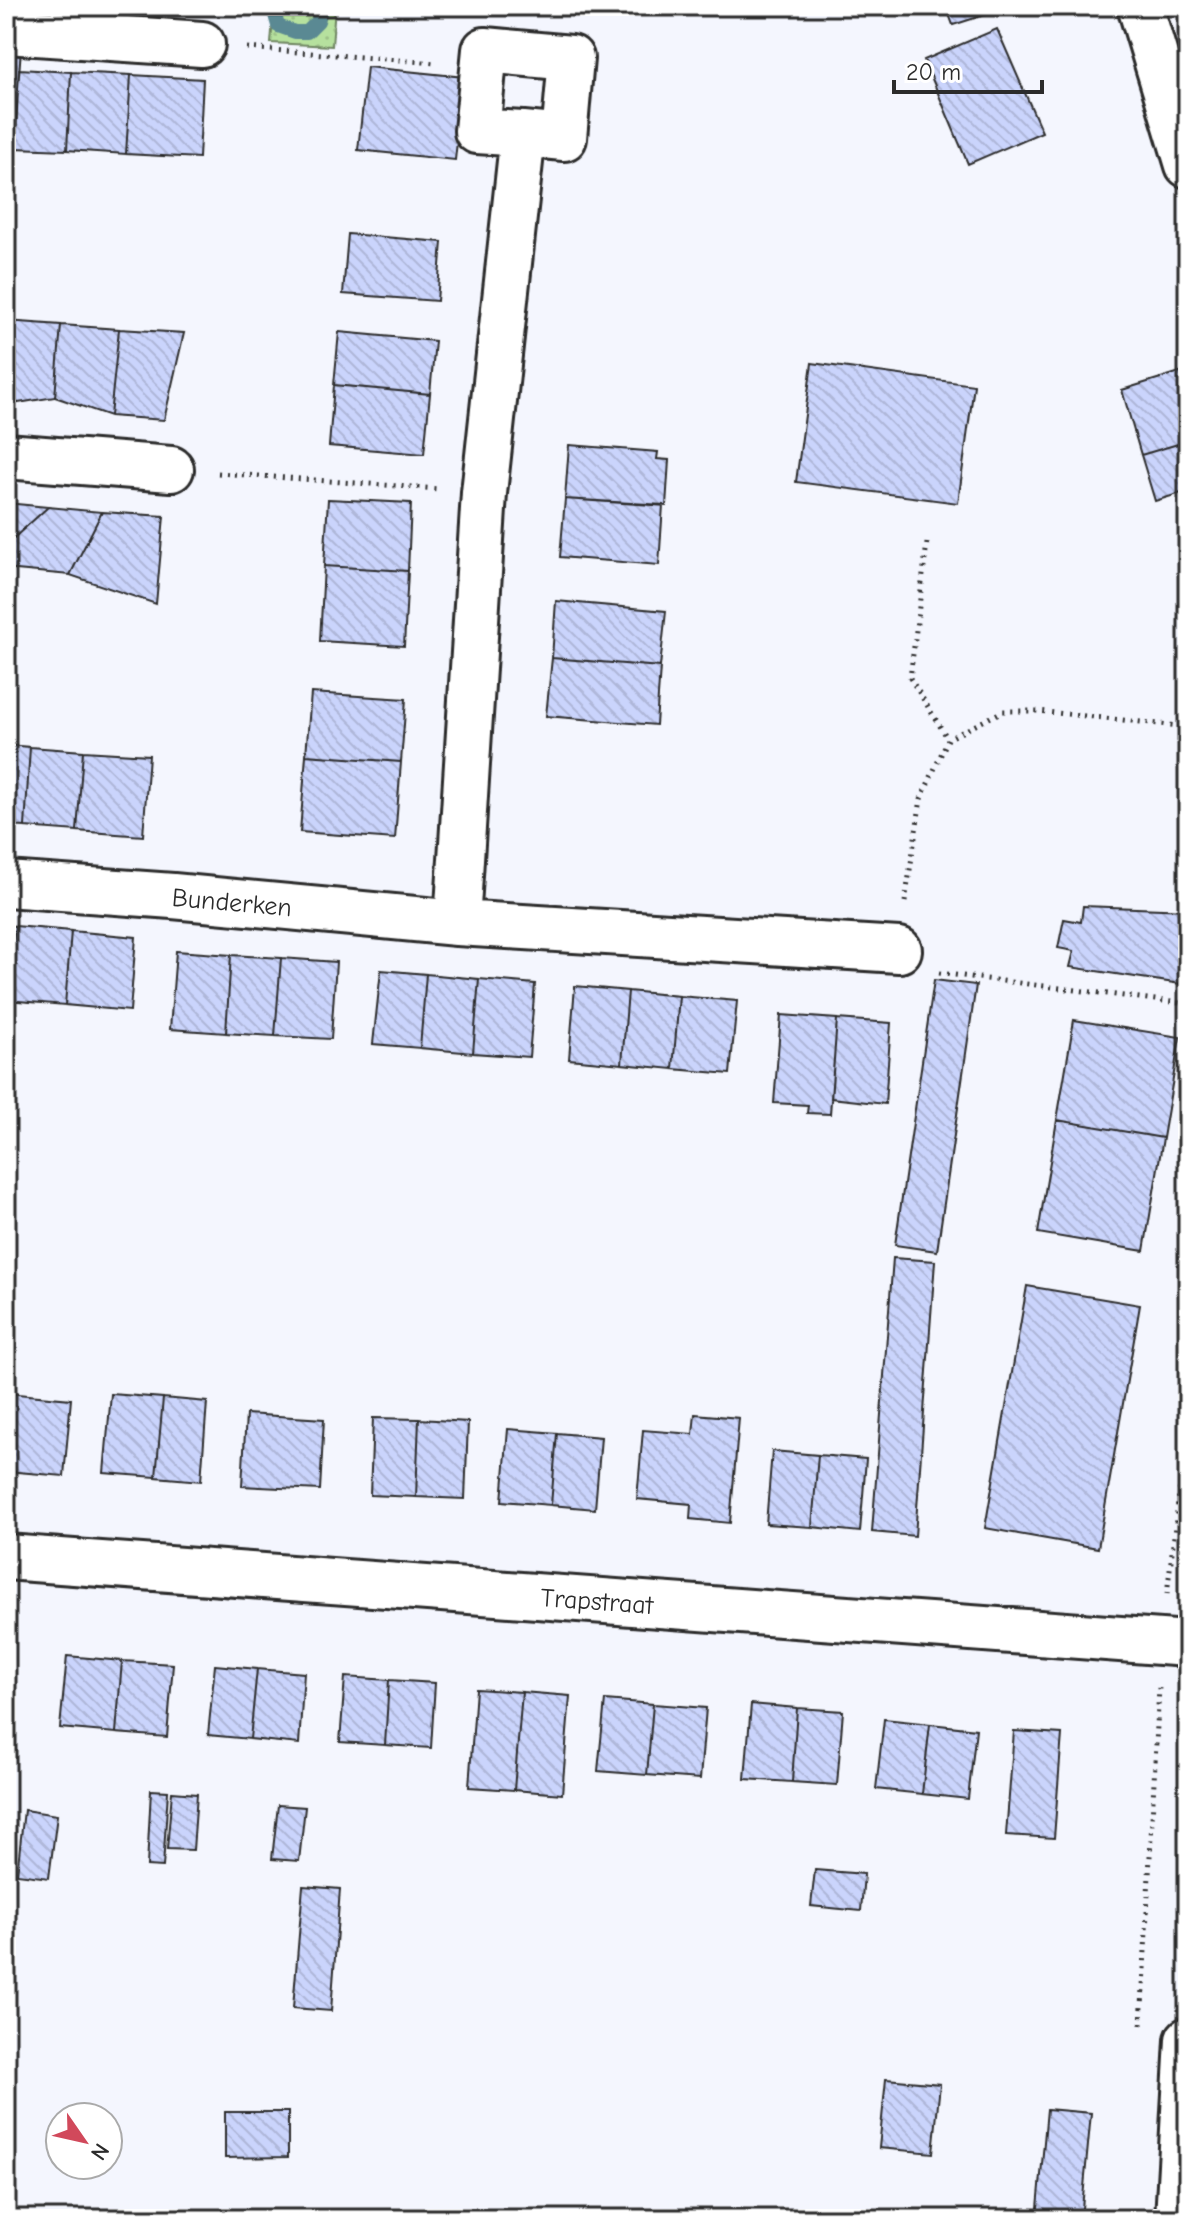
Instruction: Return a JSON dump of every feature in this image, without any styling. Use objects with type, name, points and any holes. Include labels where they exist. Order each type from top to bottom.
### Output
[{"type":"street","points":[[1140,6],[1188,165]]},
{"type":"street","points":[[6,31],[202,44]]},
{"type":"street","points":[[485,50],[571,58],[564,138],[523,134],[477,131],[485,50]]},
{"type":"street","points":[[457,923],[484,493],[523,134]]},
{"type":"street","points":[[6,456],[171,469]]},
{"type":"street","name":"Bunderken","points":[[6,884],[173,896],[457,923],[899,950]]},
{"type":"street","name":"Trapstraat","points":[[6,1557],[1175,1643]]},
{"type":"street","points":[[1178,2219],[1188,2040]]},
{"type":"path","points":[[202,44],[482,67]]},
{"type":"path","points":[[171,469],[484,493]]},
{"type":"path","points":[[927,543],[910,678],[948,739]]},
{"type":"path","points":[[1188,727],[1038,711],[1003,711],[948,739],[921,799],[899,950],[942,974],[1188,1004]]},
{"type":"path","points":[[1140,2032],[1175,1643],[1188,1420]]},
{"type":"green space","points":[[274,6],[335,6],[332,46],[271,43]]},
{"type":"building","points":[[946,6],[1013,6],[953,25]]},
{"type":"building","points":[[997,29],[1042,132],[968,164],[924,60]]},
{"type":"building","points":[[6,47],[21,48],[11,184],[6,184]]},
{"type":"building","points":[[367,67],[464,77],[455,160],[358,150]]},
{"type":"building","points":[[19,69],[71,72],[67,150],[15,148]]},
{"type":"building","points":[[71,72],[131,75],[126,154],[67,150]]},
{"type":"building","points":[[131,75],[203,79],[199,158],[126,154]]},
{"type":"building","points":[[348,234],[442,242],[437,301],[343,294]]},
{"type":"building","points":[[6,321],[61,325],[55,397],[6,405]]},
{"type":"building","points":[[61,325],[119,329],[110,416],[55,397]]},
{"type":"building","points":[[119,329],[184,333],[164,420],[110,416]]},
{"type":"building","points":[[339,332],[435,341],[430,394],[334,385]]},
{"type":"building","points":[[812,363],[974,385],[958,503],[796,482]]},
{"type":"building","points":[[1180,372],[1188,399],[1188,441],[1141,455],[1122,390]]},
{"type":"building","points":[[334,385],[430,394],[424,454],[329,446]]},
{"type":"building","points":[[1188,441],[1188,491],[1155,501],[1141,455]]},
{"type":"building","points":[[569,445],[658,452],[657,459],[669,460],[666,506],[565,499]]},
{"type":"building","points":[[328,499],[411,503],[408,571],[324,566]]},
{"type":"building","points":[[565,499],[663,505],[659,565],[560,557]]},
{"type":"building","points":[[6,503],[48,507],[6,545]]},
{"type":"building","points":[[48,507],[102,512],[70,575],[6,569],[6,545]]},
{"type":"building","points":[[102,512],[164,516],[156,604],[70,575]]},
{"type":"building","points":[[324,566],[408,571],[404,646],[320,641]]},
{"type":"building","points":[[556,601],[666,611],[660,667],[552,658]]},
{"type":"building","points":[[552,658],[660,667],[656,725],[546,716]]},
{"type":"building","points":[[311,693],[406,699],[401,762],[306,755]]},
{"type":"building","points":[[6,745],[30,747],[25,827],[6,826]]},
{"type":"building","points":[[30,747],[83,751],[77,831],[25,827]]},
{"type":"building","points":[[83,751],[149,755],[143,836],[77,831]]},
{"type":"building","points":[[306,755],[401,762],[395,839],[300,832]]},
{"type":"building","points":[[1083,906],[1188,910],[1181,984],[1070,967],[1074,951],[1058,948],[1064,919],[1081,922]]},
{"type":"building","points":[[6,925],[15,926],[7,1000],[6,999]]},
{"type":"building","points":[[15,926],[71,931],[65,1005],[7,1000]]},
{"type":"building","points":[[71,931],[136,937],[130,1011],[65,1005]]},
{"type":"building","points":[[176,951],[231,955],[226,1033],[170,1029]]},
{"type":"building","points":[[231,955],[281,958],[275,1036],[226,1033]]},
{"type":"building","points":[[281,958],[336,962],[331,1039],[275,1036]]},
{"type":"building","points":[[381,970],[426,974],[420,1048],[373,1044]]},
{"type":"building","points":[[426,974],[479,979],[473,1053],[420,1048]]},
{"type":"building","points":[[479,979],[535,984],[529,1057],[473,1053]]},
{"type":"building","points":[[934,980],[976,985],[937,1251],[895,1245]]},
{"type":"building","points":[[575,986],[628,991],[622,1064],[569,1059]]},
{"type":"building","points":[[628,991],[679,996],[673,1069],[622,1064]]},
{"type":"building","points":[[679,996],[737,1001],[730,1074],[673,1069]]},
{"type":"building","points":[[781,1015],[837,1019],[830,1114],[807,1113],[808,1105],[774,1103]]},
{"type":"building","points":[[837,1019],[891,1023],[885,1104],[831,1098]]},
{"type":"building","points":[[1074,1020],[1180,1037],[1163,1138],[1057,1120]]},
{"type":"building","points":[[1057,1120],[1163,1138],[1144,1251],[1038,1233]]},
{"type":"building","points":[[893,1258],[935,1261],[915,1536],[872,1532]]},
{"type":"building","points":[[1027,1286],[1140,1305],[1098,1548],[985,1528]]},
{"type":"building","points":[[6,1393],[71,1399],[64,1476],[6,1471]]},
{"type":"building","points":[[111,1394],[163,1398],[156,1477],[104,1473]]},
{"type":"building","points":[[163,1398],[207,1402],[201,1481],[156,1477]]},
{"type":"building","points":[[246,1414],[324,1419],[320,1490],[242,1486]]},
{"type":"building","points":[[695,1414],[739,1418],[730,1523],[690,1519],[691,1504],[637,1499],[643,1430],[693,1434]]},
{"type":"building","points":[[373,1418],[419,1419],[416,1497],[370,1495]]},
{"type":"building","points":[[419,1419],[468,1422],[465,1499],[416,1497]]},
{"type":"building","points":[[508,1429],[557,1433],[551,1505],[502,1501]]},
{"type":"building","points":[[557,1433],[601,1437],[595,1509],[551,1505]]},
{"type":"building","points":[[772,1451],[818,1455],[812,1527],[766,1524]]},
{"type":"building","points":[[818,1455],[866,1459],[860,1532],[812,1527]]},
{"type":"building","points":[[67,1656],[122,1661],[116,1733],[60,1728]]},
{"type":"building","points":[[122,1661],[173,1664],[167,1737],[116,1733]]},
{"type":"building","points":[[215,1665],[257,1669],[250,1739],[208,1735]]},
{"type":"building","points":[[257,1669],[304,1673],[299,1744],[250,1739]]},
{"type":"building","points":[[345,1677],[389,1680],[385,1745],[340,1742]]},
{"type":"building","points":[[389,1680],[435,1683],[431,1748],[385,1745]]},
{"type":"building","points":[[476,1689],[522,1692],[514,1790],[469,1787]]},
{"type":"building","points":[[522,1692],[570,1696],[562,1794],[514,1790]]},
{"type":"building","points":[[605,1700],[653,1704],[647,1775],[598,1771]]},
{"type":"building","points":[[653,1704],[706,1708],[700,1779],[647,1775]]},
{"type":"building","points":[[751,1704],[797,1708],[792,1782],[745,1779]]},
{"type":"building","points":[[797,1708],[843,1711],[837,1785],[792,1782]]},
{"type":"building","points":[[884,1719],[930,1724],[922,1794],[876,1789]]},
{"type":"building","points":[[930,1724],[976,1729],[968,1799],[922,1794]]},
{"type":"building","points":[[1014,1731],[1062,1734],[1054,1838],[1006,1835]]},
{"type":"building","points":[[151,1790],[168,1791],[163,1867],[147,1866]]},
{"type":"building","points":[[172,1792],[197,1794],[193,1850],[167,1849]]},
{"type":"building","points":[[278,1805],[305,1807],[299,1861],[272,1859]]},
{"type":"building","points":[[24,1810],[57,1815],[49,1878],[17,1874]]},
{"type":"building","points":[[815,1870],[864,1874],[861,1911],[811,1906]]},
{"type":"building","points":[[303,1886],[340,1889],[331,2011],[293,2008]]},
{"type":"building","points":[[886,2079],[940,2084],[933,2153],[879,2148]]},
{"type":"building","points":[[1047,2109],[1091,2113],[1081,2219],[1037,2219]]},
{"type":"building","points":[[225,2112],[288,2112],[288,2157],[225,2158]]},
{"type":"waterway","points":[[277,6],[275,15],[278,26],[295,32],[307,32],[318,21],[322,6]]}]
